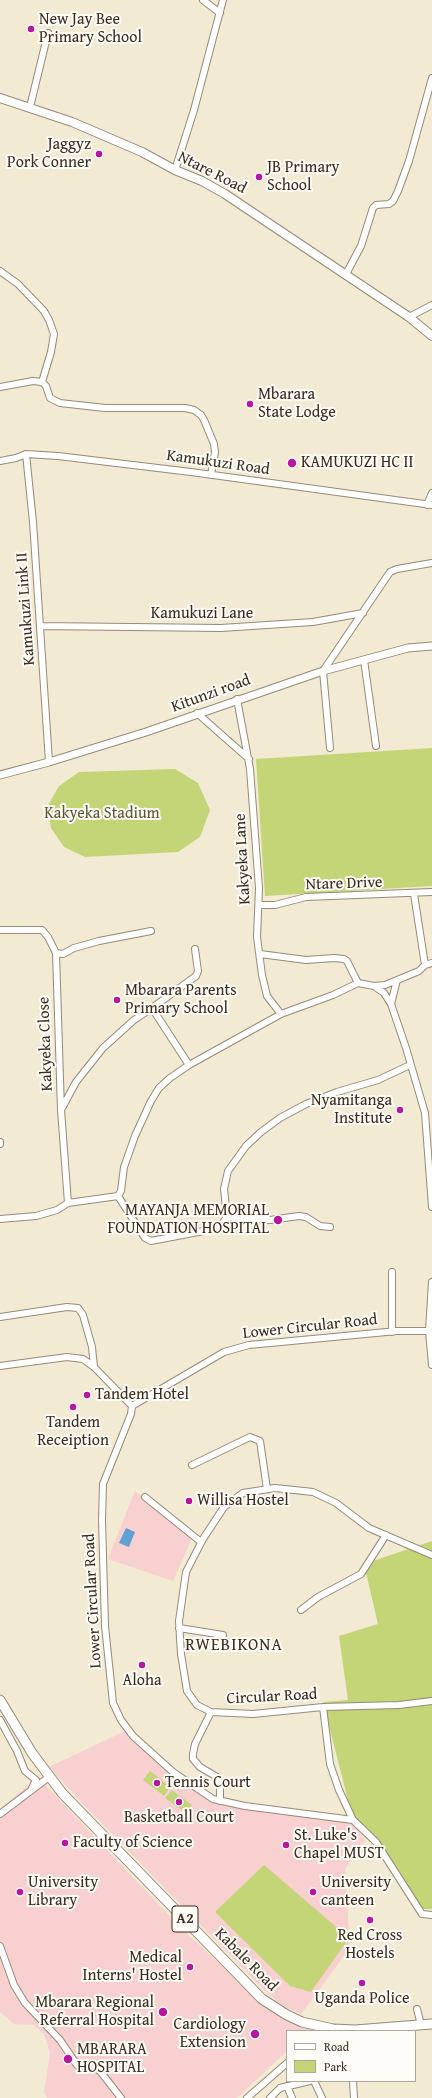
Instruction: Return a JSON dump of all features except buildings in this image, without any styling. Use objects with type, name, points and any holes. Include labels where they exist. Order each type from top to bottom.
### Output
[{"type":"main road","name":"Ntare Road","points":[[0,98],[72,122],[142,152],[175,170],[202,181],[225,194],[346,274],[372,294],[409,317],[432,336]]},
{"type":"main road","name":"Kabale Road","points":[[0,1700],[49,1777],[83,1816],[253,1991],[272,2007],[317,2029],[355,2030],[432,2024]]},
{"type":"street","points":[[203,0],[220,13]]},
{"type":"street","points":[[175,170],[194,110],[223,0]]},
{"type":"street","points":[[30,107],[48,33]]},
{"type":"street","points":[[346,274],[361,246],[373,208],[376,205],[389,204],[393,201],[398,191],[409,161],[432,78]]},
{"type":"street","points":[[0,271],[18,284],[44,310],[49,320],[54,334],[51,352],[42,382]]},
{"type":"street","points":[[409,317],[432,305]]},
{"type":"street","points":[[0,387],[33,381],[42,382],[46,386],[50,398],[60,403],[105,408],[185,408],[194,410],[201,414],[214,444],[211,475]]},
{"type":"street","name":"Kamukuzi Road","points":[[0,461],[16,458],[26,454],[211,475],[430,505]]},
{"type":"street","name":"Kamukuzi Link II","points":[[26,454],[33,522],[49,762]]},
{"type":"street","points":[[430,505],[432,493]]},
{"type":"street","points":[[330,748],[323,671],[390,572],[397,569],[432,563]]},
{"type":"street","name":"Kamukuzi Lane","points":[[40,626],[221,628],[314,622],[363,613]]},
{"type":"street","name":"Kitunzi road","points":[[0,775],[49,762],[323,671],[408,648],[432,646]]},
{"type":"street","points":[[364,660],[376,746]]},
{"type":"street","name":"Kakyeka Lane","points":[[237,699],[249,759],[258,866],[259,905],[257,937],[262,975],[267,996],[281,1014]]},
{"type":"street","points":[[197,713],[249,759]]},
{"type":"street","name":"Ntare Drive","points":[[259,905],[275,905],[306,897],[414,894],[432,892]]},
{"type":"street","points":[[414,894],[425,965]]},
{"type":"street","name":"Kakyeka Close","points":[[0,930],[42,930],[48,937],[56,953],[61,1110],[68,1203]]},
{"type":"street","points":[[56,953],[67,952],[74,948],[99,941],[150,931]]},
{"type":"street","points":[[61,1110],[76,1082],[103,1048],[134,1020],[196,976],[198,972],[196,949]]},
{"type":"street","points":[[260,954],[306,960],[334,958],[344,959],[347,961],[358,983]]},
{"type":"street","points":[[118,1196],[121,1191],[124,1167],[135,1136],[151,1101],[160,1088],[189,1065],[281,1014],[333,995],[358,983],[374,986],[385,985],[419,971],[425,965],[432,963]]},
{"type":"street","points":[[392,1004],[397,980]]},
{"type":"street","points":[[374,986],[384,992],[392,1004],[424,1113],[430,1160],[432,1207]]},
{"type":"street","points":[[152,1008],[189,1065]]},
{"type":"street","points":[[118,1196],[145,1238],[151,1241],[219,1228],[227,1217],[224,1189],[228,1171],[246,1146],[261,1132],[280,1118],[306,1104],[337,1092],[378,1080],[410,1065]]},
{"type":"street","points":[[0,1218],[36,1216],[57,1210],[68,1203],[118,1196]]},
{"type":"street","points":[[227,1217],[270,1220],[299,1216],[306,1217],[320,1226],[330,1227]]},
{"type":"street","points":[[392,1272],[392,1332]]},
{"type":"street","points":[[432,1282],[429,1331],[432,1366]]},
{"type":"street","points":[[0,1318],[67,1307],[78,1308],[83,1315],[92,1348],[94,1367]]},
{"type":"street","name":"Lower Circular Road","points":[[353,1820],[213,1799],[189,1784],[151,1754],[133,1736],[121,1720],[113,1704],[105,1626],[103,1484],[110,1463],[131,1414],[132,1406],[224,1352],[249,1345],[392,1332],[429,1331]]},
{"type":"street","points":[[0,1366],[67,1357],[83,1359],[94,1367],[132,1406]]},
{"type":"street","points":[[192,1465],[250,1437],[260,1441],[268,1489]]},
{"type":"street","name":"Circular Road","points":[[432,1555],[370,1528],[336,1503],[313,1492],[275,1488],[243,1493],[224,1507],[201,1542],[186,1572],[179,1628],[181,1654],[187,1690],[197,1705],[211,1712],[253,1714],[323,1707],[399,1706],[432,1701]]},
{"type":"street","points":[[145,1497],[201,1542]]},
{"type":"street","points":[[300,1610],[318,1597],[361,1574],[386,1535]]},
{"type":"street","points":[[179,1628],[223,1635]]},
{"type":"street","points":[[323,1707],[330,1764],[338,1790],[353,1820],[376,1842],[422,1914],[432,1915]]},
{"type":"street","points":[[211,1712],[195,1744],[193,1759],[200,1767],[217,1777],[220,1787],[220,1801]]},
{"type":"street","points":[[0,1720],[17,1751],[25,1771],[36,1780],[32,1788]]},
{"type":"street","points":[[0,1814],[32,1788],[49,1777]]},
{"type":"street","points":[[0,1946],[14,1985],[26,2003],[60,2040],[77,2065],[96,2068],[100,2071],[121,2098]]},
{"type":"street","points":[[417,2009],[421,2025]]},
{"type":"street","points":[[247,2098],[286,2064]]},
{"type":"street","points":[[270,2098],[280,2088],[305,2082]]},
{"type":"street","points":[[314,2082],[322,2098]]},
{"type":"street","points":[[353,2082],[354,2098]]},
{"type":"street","points":[[287,2086],[292,2098]]},
{"type":"shaded area","points":[[135,1491],[192,1538],[173,1581],[108,1559]]},
{"type":"shaded area","points":[[125,1731],[159,1765],[203,1797],[228,1806],[343,1820],[356,1827],[365,1840],[345,1869],[350,1948],[301,2014],[283,2006],[266,1992],[49,1767]]},
{"type":"shaded area","points":[[38,1777],[178,1925],[251,1993],[296,2023],[311,2029],[286,2030],[286,2052],[237,2098],[47,2098],[44,2092],[50,2053],[44,2034],[34,2025],[14,2024],[0,2012],[0,1809]]},
{"type":"green space","points":[[432,748],[432,886],[265,896],[256,759]]},
{"type":"green space","name":"Kakyeka Stadium","points":[[175,769],[198,783],[210,810],[200,837],[178,852],[85,857],[64,847],[51,828],[47,807],[59,786],[79,772]]},
{"type":"green space","points":[[432,1541],[432,1909],[421,1909],[352,1816],[323,1702],[348,1700],[339,1636],[378,1624],[364,1564]]},
{"type":"green space","name":"Tennis Court","points":[[150,1771],[170,1787],[164,1796],[143,1780]]},
{"type":"green space","name":"Basketball Court","points":[[172,1790],[192,1805],[186,1813],[165,1798]]},
{"type":"green space","points":[[264,1865],[349,1938],[311,1992],[290,1986],[215,1912]]},
{"type":"water","points":[[126,1528],[135,1532],[129,1547],[119,1543]]},
{"type":"place","name":"New Jay Bee Primary School","points":[[31,29]]},
{"type":"place","name":"Jaggyz Pork Conner","points":[[99,154]]},
{"type":"place","name":"JB Primary School","points":[[259,177]]},
{"type":"place","name":"Mbarara State Lodge","points":[[250,404]]},
{"type":"place","name":"KAMUKUZI HC II","points":[[292,463]]},
{"type":"place","name":"Mbarara Parents Primary School","points":[[117,1000]]},
{"type":"place","name":"Nyamitanga Institute","points":[[400,1110]]},
{"type":"place","name":"MAYANJA MEMORIAL FOUNDATION HOSPITAL","points":[[278,1220]]},
{"type":"place","name":"Tandem Hotel","points":[[87,1395]]},
{"type":"place","name":"Tandem Receiption","points":[[73,1407]]},
{"type":"place","name":"Willisa Hostel","points":[[189,1501]]},
{"type":"place","name":"Aloha","points":[[142,1665]]},
{"type":"place","name":"Tennis Court","points":[[157,1783]]},
{"type":"place","name":"Basketball Court","points":[[179,1802]]},
{"type":"place","name":"Faculty of Science","points":[[65,1843]]},
{"type":"place","name":"St. Luke's Chapel MUST","points":[[286,1845]]},
{"type":"place","name":"University Library","points":[[20,1892]]},
{"type":"place","name":"University canteen","points":[[313,1892]]},
{"type":"place","name":"Red Cross Hostels","points":[[370,1920]]},
{"type":"place","name":"Medical Interns' Hostel","points":[[190,1967]]},
{"type":"place","name":"Uganda Police","points":[[362,1983]]},
{"type":"place","name":"Mbarara Regional Referral Hospital","points":[[163,2012]]},
{"type":"place","name":"Cardiology Extension","points":[[255,2034]]},
{"type":"place","name":"MBARARA HOSPITAL","points":[[68,2059]]},
{"type":"district","name":"RWEBIKONA","points":[[234,1646]]}]
